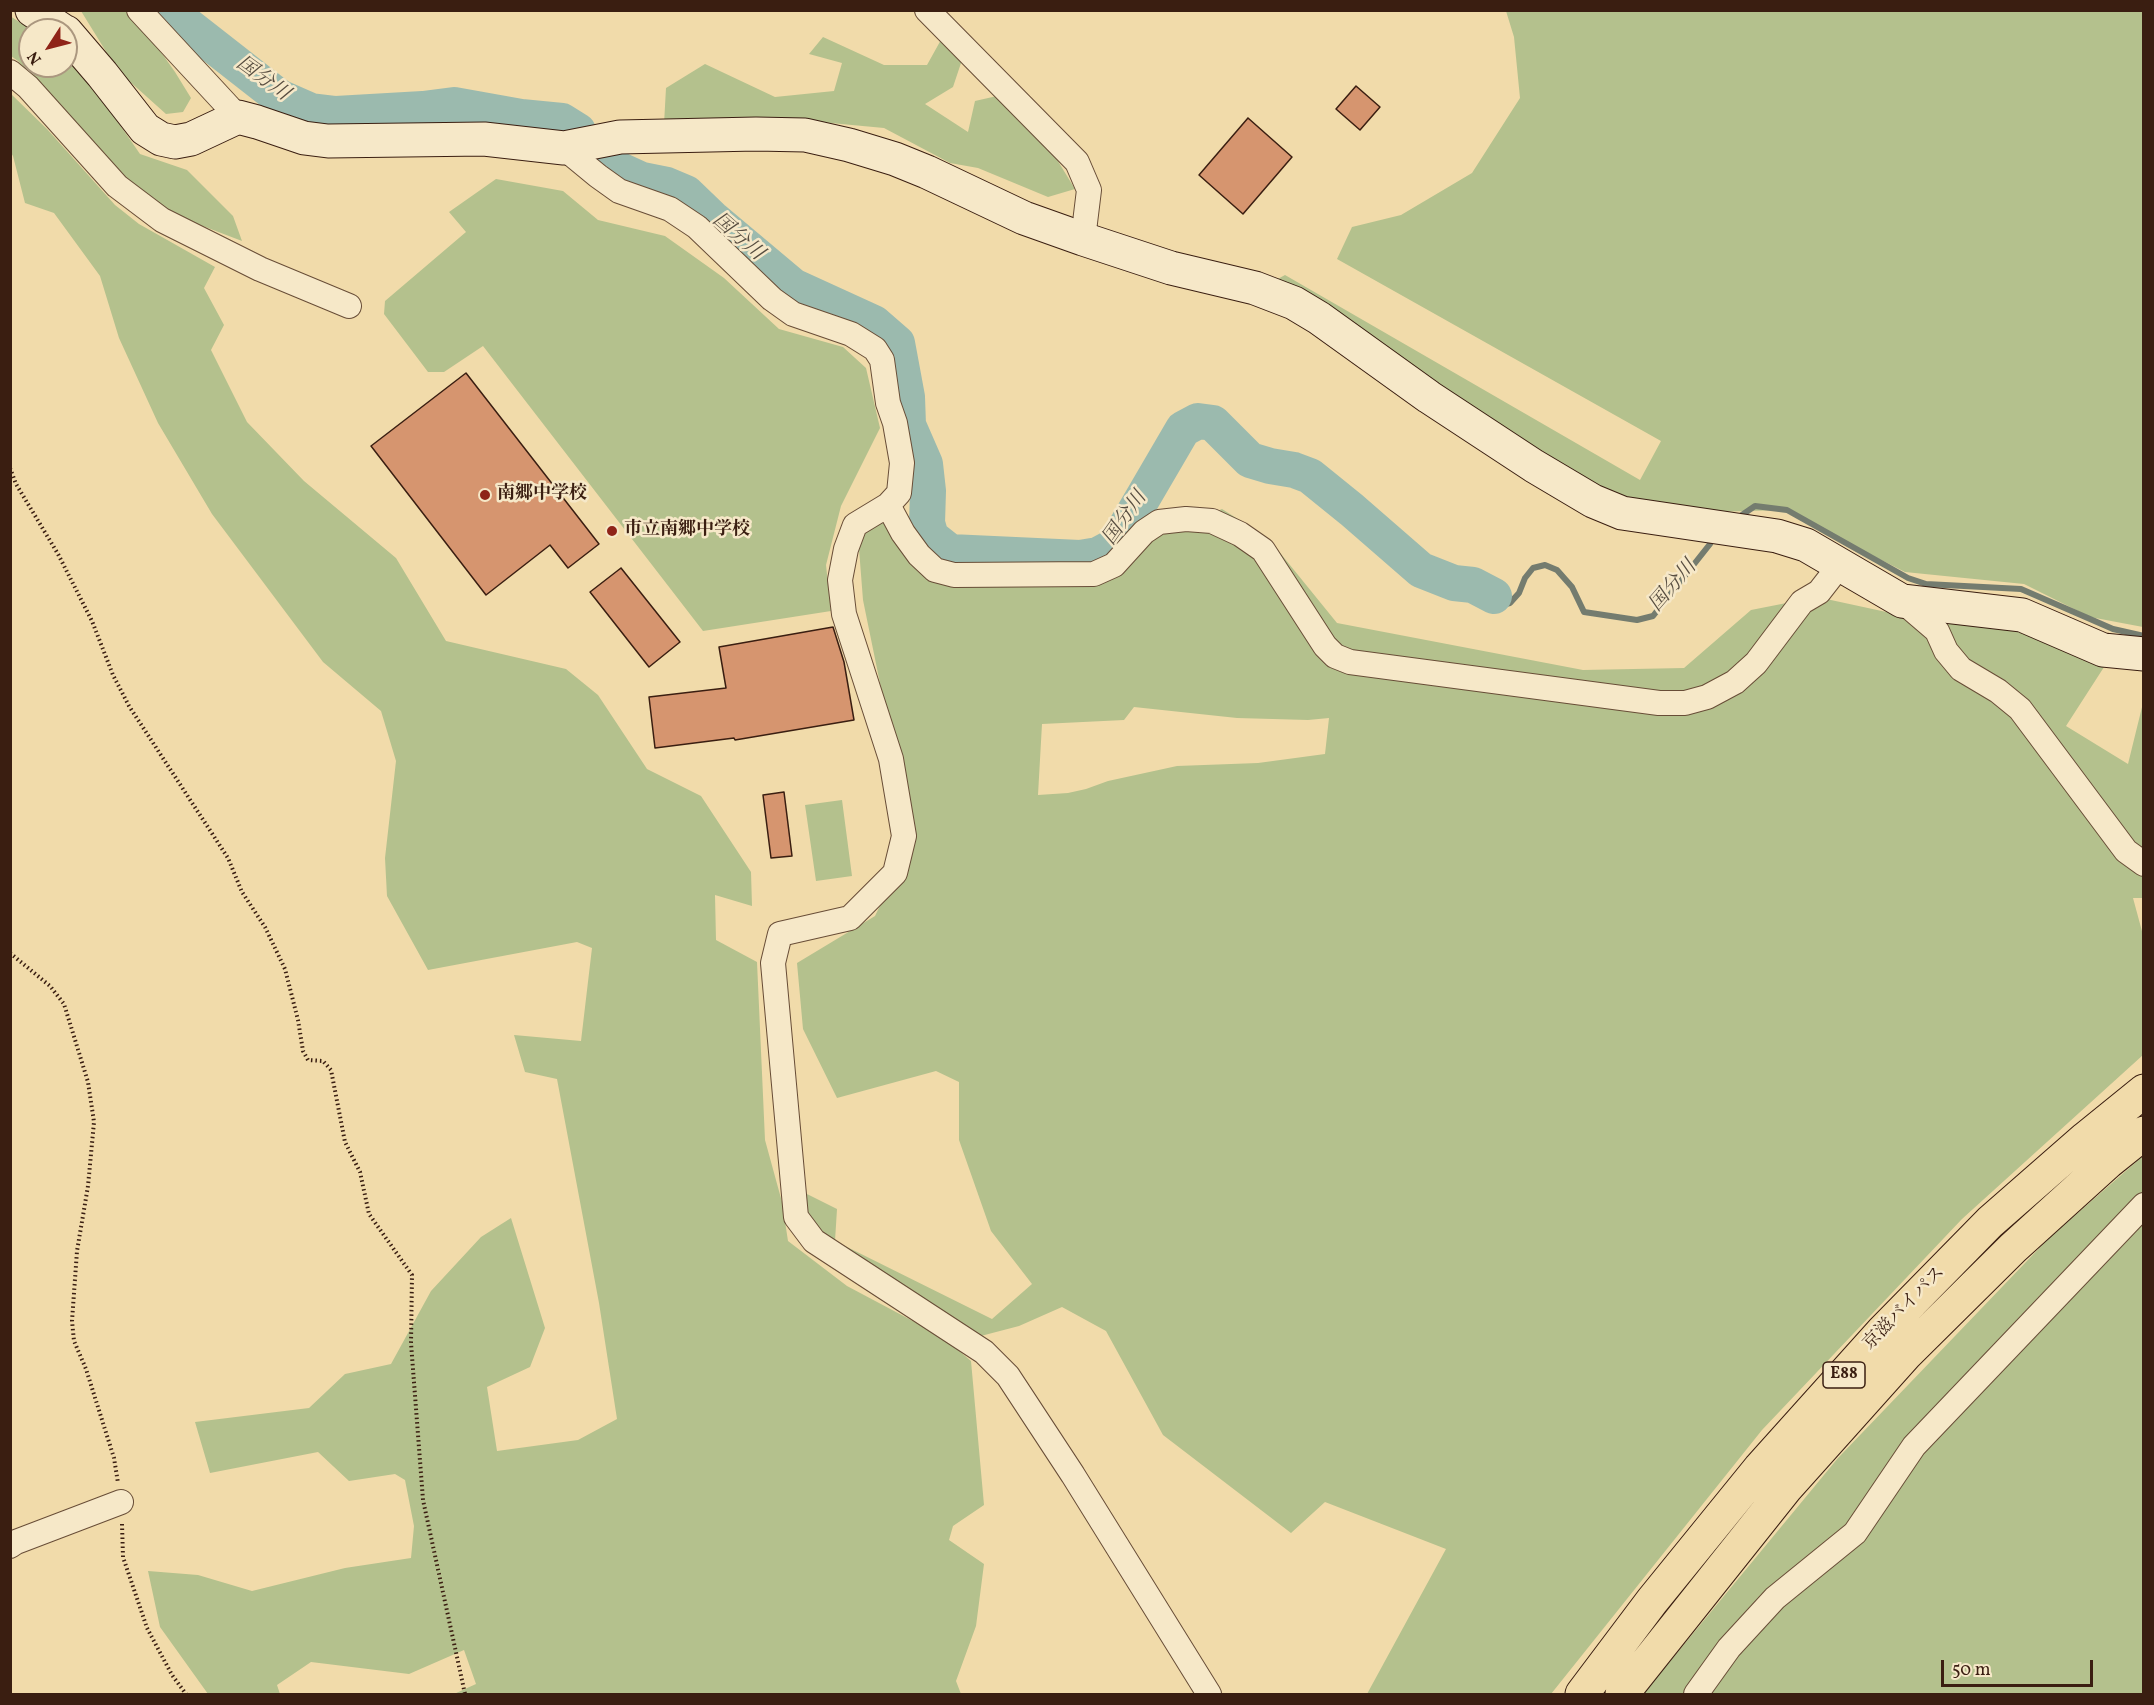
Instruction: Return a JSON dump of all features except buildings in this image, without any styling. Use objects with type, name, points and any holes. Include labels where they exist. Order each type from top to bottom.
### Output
[{"type":"highway","name":"京滋バイパス","points":[[1582,1695],[1652,1601],[1760,1468],[1883,1331],[1990,1222],[2144,1091]]},
{"type":"highway","name":"京滋バイパス","points":[[1622,1695],[1786,1488],[1906,1354],[2013,1248],[2108,1162],[2144,1133]]},
{"type":"street","points":[[139,10],[238,117],[304,138],[328,141],[484,139],[564,148],[620,137],[648,135],[806,135],[895,159],[1024,218],[1083,239],[1171,268],[1256,288],[1294,303],[1429,397],[1534,466],[1593,501],[1622,513],[1777,536],[1806,545],[1902,601],[1937,631],[1946,651],[1961,669],[1998,691],[2020,709],[2126,851],[2144,864]]},
{"type":"street","points":[[927,10],[1077,162],[1089,190],[1083,239]]},
{"type":"street","points":[[78,47],[145,129],[161,139],[175,142],[191,139],[238,117]]},
{"type":"street","points":[[10,72],[28,87],[117,186],[162,220],[260,269],[350,306]]},
{"type":"street","points":[[564,148],[619,191],[670,209],[697,227],[772,299],[793,314],[851,334],[875,350],[882,360],[888,403],[895,423],[902,464],[899,493],[888,505],[855,525],[846,549],[840,580],[844,614],[891,759],[904,836],[895,873],[850,918],[780,934],[773,963],[796,1217],[814,1241],[984,1352],[1008,1376],[1073,1475],[1209,1695]]},
{"type":"street","points":[[888,505],[903,533],[920,555],[935,570],[954,575],[1094,574],[1114,565],[1144,532],[1159,522],[1186,519],[1212,521],[1240,534],[1263,550],[1325,646],[1335,656],[1350,662],[1659,703],[1685,703],[1707,697],[1735,682],[1756,663],[1802,602],[1819,592],[1840,565]]},
{"type":"street","points":[[1902,601],[2022,615],[2103,650],[2144,654]]},
{"type":"street","points":[[1696,1695],[1729,1648],[1775,1598],[1855,1533],[1914,1446],[2144,1205]]},
{"type":"street","points":[[10,1546],[121,1502]]},
{"type":"path","points":[[10,468],[16,484],[58,554],[92,621],[113,675],[129,706],[228,858],[242,892],[265,927],[285,969],[303,1051],[308,1059],[322,1061],[331,1070],[345,1142],[360,1172],[369,1214],[412,1275],[411,1343],[423,1500],[465,1695]]},
{"type":"path","points":[[10,953],[50,986],[64,1004],[88,1082],[94,1122],[88,1186],[77,1251],[72,1321],[74,1341],[86,1370],[114,1458],[121,1502],[123,1557],[144,1618],[172,1676],[186,1695]]},
{"type":"green space","points":[[81,11],[132,11],[191,98],[183,112],[166,114],[118,71]]},
{"type":"green space","points":[[1506,11],[2143,11],[2143,627],[2090,617],[2024,584],[1905,572],[1783,510],[1674,513],[1619,503],[1274,281],[1285,275],[1640,480],[1661,441],[1337,259],[1352,227],[1401,215],[1472,173],[1520,98],[1514,37]]},
{"type":"green space","points":[[10,16],[18,21],[18,61],[11,56]]},
{"type":"green space","points":[[823,37],[884,65],[927,65],[942,38],[962,60],[953,87],[925,104],[968,132],[975,101],[997,96],[1056,158],[1075,189],[1048,197],[978,168],[950,163],[884,128],[820,122],[664,124],[666,88],[705,64],[775,97],[834,91],[842,63],[809,54]]},
{"type":"green space","points":[[78,70],[96,90],[140,154],[187,170],[233,216],[242,241],[187,220],[143,196],[107,164],[33,78],[78,78]]},
{"type":"green space","points":[[10,93],[47,129],[115,205],[139,224],[215,267],[204,288],[224,325],[211,350],[247,422],[304,481],[396,558],[446,641],[566,669],[598,695],[647,769],[701,796],[751,872],[752,906],[715,895],[716,940],[757,962],[765,1140],[782,1202],[788,1241],[847,1286],[943,1337],[971,1361],[984,1505],[953,1526],[949,1540],[984,1564],[976,1626],[956,1681],[961,1694],[454,1694],[476,1684],[464,1650],[409,1674],[311,1662],[277,1685],[280,1694],[208,1694],[160,1627],[148,1571],[198,1575],[252,1591],[345,1568],[411,1558],[414,1526],[405,1480],[395,1474],[349,1481],[318,1452],[210,1473],[195,1422],[309,1408],[345,1374],[391,1364],[431,1291],[481,1237],[511,1218],[545,1328],[530,1367],[487,1387],[497,1451],[578,1440],[617,1419],[599,1303],[557,1079],[525,1072],[514,1035],[581,1041],[592,948],[577,942],[428,970],[387,896],[385,858],[396,761],[381,711],[323,662],[212,514],[158,423],[119,338],[100,276],[54,213],[25,203],[11,153]]},
{"type":"green space","points":[[496,179],[563,191],[598,220],[665,236],[724,278],[779,329],[843,347],[866,368],[880,428],[841,506],[826,565],[831,611],[703,631],[483,346],[444,372],[428,372],[384,314],[385,301],[466,232],[449,212]]},
{"type":"green space","points":[[1222,509],[1268,538],[1337,623],[1583,670],[1684,668],[1751,610],[1817,597],[1891,613],[2005,622],[2106,664],[2066,726],[2128,764],[2143,703],[2143,898],[2133,898],[2143,935],[2143,1055],[1962,1219],[1762,1430],[1551,1694],[1367,1694],[1446,1549],[1325,1502],[1291,1533],[1163,1435],[1106,1331],[1062,1307],[1019,1326],[977,1337],[819,1237],[803,1210],[807,1194],[837,1209],[835,1241],[992,1319],[1032,1284],[991,1231],[959,1140],[959,1082],[936,1071],[837,1098],[803,1029],[797,963],[875,916],[912,840],[863,600],[858,536],[883,521],[894,524],[934,574],[1107,579],[1153,539]],"holes":[[[1134,707],[1237,718],[1308,720],[1329,718],[1325,754],[1258,763],[1177,766],[1108,781],[1068,793],[1038,795],[1042,724],[1124,720]]]},
{"type":"green space","points":[[842,800],[852,876],[816,881],[805,805]]},
{"type":"green space","points":[[2143,1156],[2143,1694],[1643,1694],[1838,1458],[2049,1238]]},
{"type":"waterway","name":"国分川","points":[[172,10],[178,18],[279,97],[311,111],[336,114],[454,105],[521,117],[562,121],[578,131]]},
{"type":"waterway","name":"国分川","points":[[598,154],[618,169],[642,180],[667,185],[686,193],[712,218],[793,286],[874,323],[897,343],[907,397],[908,425],[925,464],[928,491],[927,523],[931,537],[950,552],[1080,558],[1098,555],[1113,547],[1183,429],[1198,421],[1213,423],[1250,460],[1310,476],[1421,570],[1454,583],[1473,585],[1494,596]]},
{"type":"waterway","name":"国分川","points":[[1739,517],[1755,506],[1787,510],[1908,578],[1926,584],[2021,589],[2113,629],[2144,636]]},
{"type":"waterway","name":"国分川","points":[[1494,596],[1502,605],[1510,603],[1519,593],[1525,578],[1533,568],[1545,565],[1557,570],[1572,587],[1584,612],[1637,620],[1653,616],[1710,544]]},
{"type":"place","name":"南郷中学校","points":[[485,495]]},
{"type":"place","name":"市立南郷中学校","points":[[612,531]]}]
